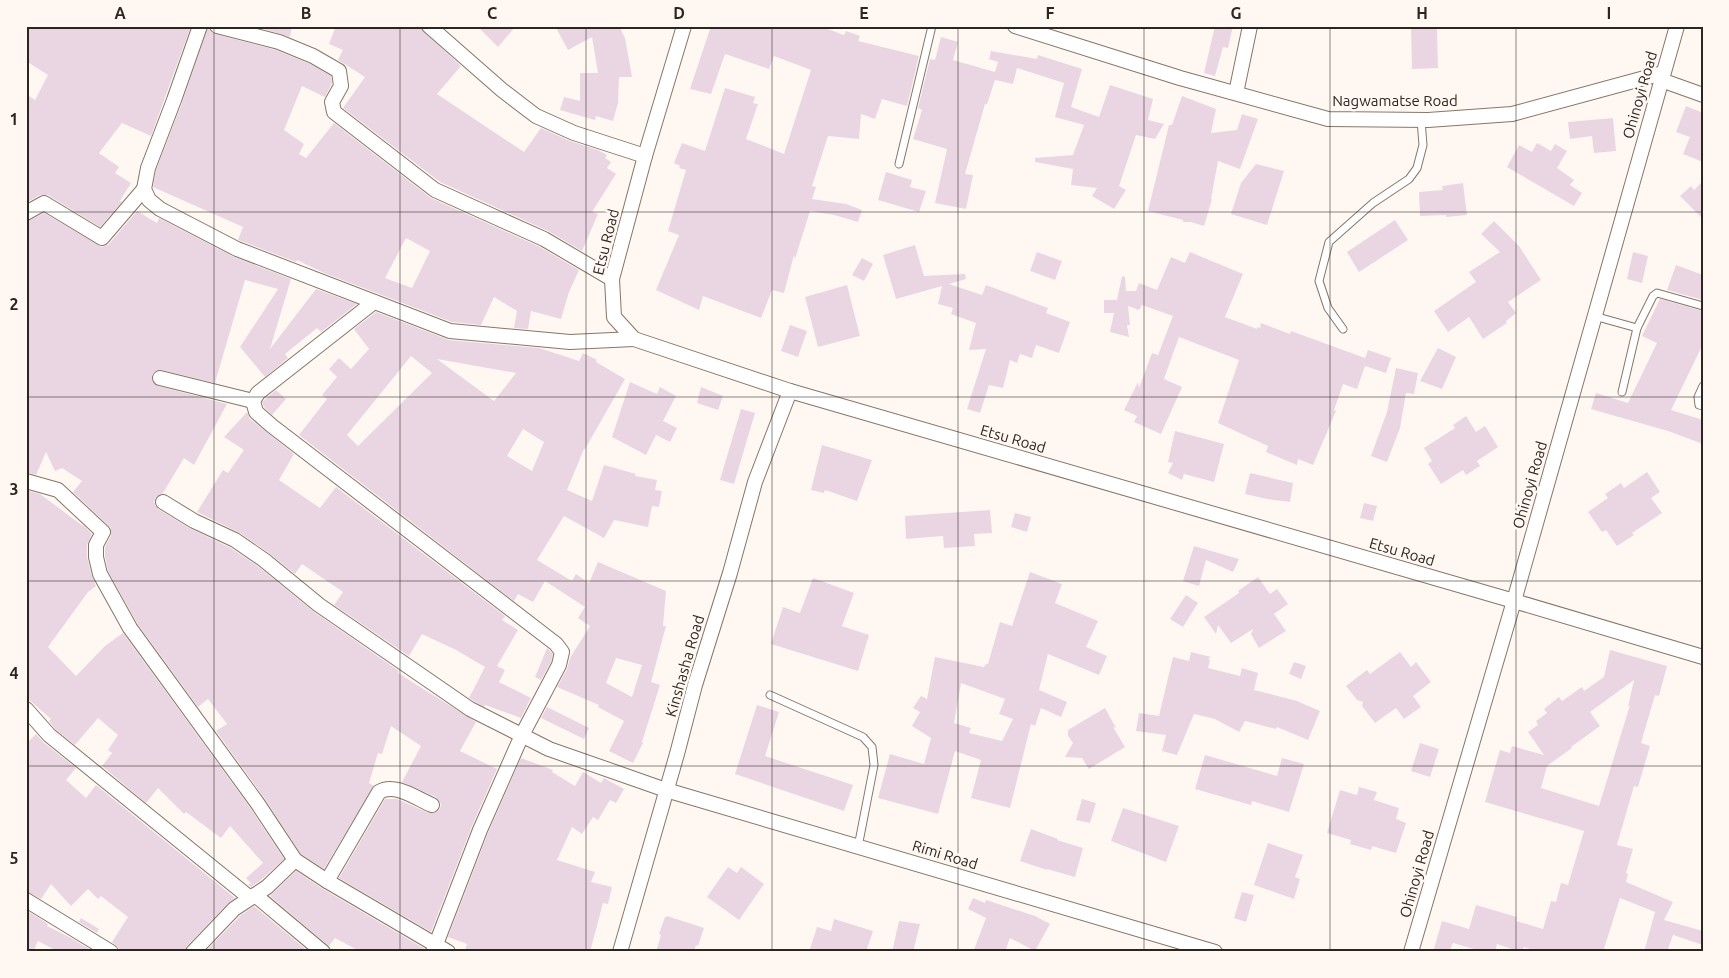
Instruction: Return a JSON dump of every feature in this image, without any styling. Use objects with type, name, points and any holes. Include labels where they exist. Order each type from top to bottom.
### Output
[{"type":"street","points":[[26,214],[44,203],[102,238],[144,189],[148,168],[200,26]]},
{"type":"street","points":[[217,26],[279,42],[313,56],[339,71],[341,86],[332,102],[334,112],[435,190],[544,239],[612,279]]},
{"type":"street","points":[[429,26],[502,90],[536,116],[574,133],[645,156]]},
{"type":"street","name":"Etsu Road","points":[[684,26],[645,156],[612,279],[614,316],[634,339],[790,391],[1514,601],[1703,658]]},
{"type":"street","name":"Nagwamatse Road","points":[[1015,26],[1180,78],[1328,118],[1421,120],[1512,114],[1662,76]]},
{"type":"street","points":[[1236,93],[1250,26]]},
{"type":"street","name":"Ohinoyi Road","points":[[1411,952],[1514,601],[1677,26]]},
{"type":"street","points":[[1662,76],[1703,95]]},
{"type":"street","points":[[144,189],[149,200],[160,209],[237,249],[450,331],[570,342],[634,339]]},
{"type":"street","points":[[26,481],[58,490],[103,532],[96,546],[96,557],[100,574],[130,628],[258,804],[295,860],[439,950],[480,830],[522,735],[559,665],[562,652],[556,644],[256,412],[253,401],[258,392],[374,302]]},
{"type":"street","points":[[160,378],[253,401]]},
{"type":"street","name":"Kinshasha Road","points":[[620,952],[695,685],[730,573],[755,482],[790,391]]},
{"type":"street","name":"Rimi Road","points":[[164,502],[194,521],[234,540],[264,560],[319,605],[470,709],[549,749],[666,790],[1215,952]]},
{"type":"street","points":[[26,709],[49,734],[323,952]]},
{"type":"street","points":[[327,881],[379,792],[386,788],[396,789],[432,805]]},
{"type":"street","points":[[193,952],[234,909],[267,886],[295,860]]},
{"type":"street","points":[[26,900],[112,952]]},
{"type":"lane","points":[[899,164],[932,26]]},
{"type":"lane","points":[[1343,329],[1328,308],[1319,281],[1329,242],[1373,203],[1409,179],[1417,168],[1423,145],[1421,120]]},
{"type":"lane","points":[[1622,392],[1637,328],[1653,296],[1657,293],[1663,293],[1703,306]]},
{"type":"lane","points":[[1594,316],[1637,328]]},
{"type":"lane","points":[[1703,386],[1698,398],[1699,405],[1703,406]]},
{"type":"lane","points":[[770,695],[863,737],[872,747],[874,765],[858,846]]},
{"type":"building","points":[[26,26],[191,26],[151,136],[122,123],[99,153],[119,167],[115,173],[131,183],[120,201],[122,202],[100,227],[48,195],[40,195],[26,203],[26,94],[35,100],[48,75],[26,61]]},
{"type":"building","points":[[253,26],[292,26],[290,37]]},
{"type":"building","points":[[336,26],[418,26],[461,66],[437,94],[524,152],[541,128],[607,155],[605,158],[611,162],[607,168],[616,174],[592,212],[598,214],[582,251],[548,231],[440,182],[343,108],[365,77],[338,60],[343,50],[329,44]]},
{"type":"building","points":[[477,26],[516,26],[498,47]]},
{"type":"building","points":[[555,26],[619,26],[625,38],[632,77],[619,77],[618,103],[613,121],[596,116],[595,120],[560,110],[564,97],[580,101],[580,73],[598,73],[592,37],[568,50]]},
{"type":"building","points":[[711,26],[819,26],[844,35],[846,31],[860,36],[858,41],[919,56],[907,106],[882,99],[875,119],[861,114],[859,139],[828,136],[812,186],[816,187],[812,199],[846,204],[862,210],[858,222],[810,211],[795,259],[794,255],[784,293],[772,290],[761,318],[703,296],[699,310],[656,290],[679,235],[668,231],[686,170],[679,168],[680,166],[674,163],[682,143],[705,151],[725,88],[755,97],[753,103],[758,104],[746,139],[784,154],[811,70],[774,56],[769,69],[725,54],[711,94],[690,89]]},
{"type":"building","points":[[1215,26],[1233,26],[1228,48],[1223,47],[1215,76],[1204,73]]},
{"type":"building","points":[[1411,26],[1437,26],[1438,68],[1412,69]]},
{"type":"building","points":[[208,27],[215,34],[276,50],[312,65],[331,76],[332,83],[325,97],[302,86],[284,130],[304,144],[299,154],[306,158],[334,123],[431,198],[540,247],[579,270],[569,292],[561,319],[531,311],[528,329],[514,328],[517,311],[494,297],[481,325],[452,322],[324,273],[297,260],[296,262],[238,240],[243,227],[153,187],[156,170],[182,103]],"holes":[[[406,238],[430,251],[412,288],[385,278]]]},
{"type":"building","points":[[941,37],[958,42],[953,60],[995,72],[998,62],[989,59],[991,51],[1037,59],[1038,55],[1082,69],[1071,107],[1099,117],[1110,85],[1153,99],[1148,120],[1164,124],[1155,139],[1136,135],[1119,186],[1126,190],[1114,209],[1092,196],[1097,188],[1071,185],[1073,169],[1035,162],[1035,158],[1073,155],[1084,125],[1055,117],[1064,83],[1017,68],[1013,84],[995,80],[987,104],[985,104],[965,174],[973,175],[966,209],[935,203],[947,149],[913,139],[922,110],[918,108],[930,59],[935,60]]},
{"type":"building","points":[[1182,96],[1216,109],[1211,133],[1237,130],[1242,114],[1258,119],[1240,169],[1218,161],[1212,199],[1204,226],[1183,222],[1183,220],[1148,211],[1169,125],[1172,125]]},
{"type":"building","points":[[1686,106],[1701,112],[1703,107],[1703,162],[1683,154],[1690,137],[1676,132]]},
{"type":"building","points":[[1613,118],[1616,151],[1594,153],[1592,136],[1570,139],[1568,122]]},
{"type":"building","points":[[1537,143],[1551,151],[1555,144],[1567,151],[1557,168],[1574,180],[1570,185],[1582,193],[1574,206],[1507,167],[1519,145],[1532,152]]},
{"type":"building","points":[[1256,164],[1284,171],[1267,225],[1231,214],[1241,183]]},
{"type":"building","points":[[886,172],[912,180],[910,187],[926,191],[919,212],[878,200]]},
{"type":"building","points":[[1703,181],[1703,219],[1680,196],[1691,186],[1694,190]]},
{"type":"building","points":[[1463,183],[1467,215],[1446,217],[1446,215],[1420,216],[1419,192],[1443,190],[1442,186]]},
{"type":"building","points":[[137,211],[157,223],[159,218],[234,257],[291,279],[270,349],[316,289],[357,304],[321,332],[317,328],[285,354],[288,358],[265,377],[240,347],[278,289],[245,280],[215,383],[162,370],[157,370],[152,375],[152,381],[158,386],[227,404],[194,465],[184,458],[163,493],[156,497],[154,502],[158,509],[189,528],[231,548],[259,567],[314,612],[399,671],[398,673],[476,722],[460,751],[497,769],[472,826],[431,932],[339,878],[385,799],[397,799],[429,813],[437,812],[440,809],[441,804],[436,797],[402,782],[421,746],[391,726],[382,754],[378,753],[369,783],[374,786],[324,869],[301,854],[265,799],[216,731],[227,724],[208,699],[198,707],[137,623],[108,571],[105,547],[111,536],[111,528],[73,492],[82,481],[62,468],[55,471],[46,452],[36,475],[26,472],[26,222],[44,213],[102,247],[109,244]]},
{"type":"building","points":[[1395,220],[1408,240],[1359,272],[1347,252]]},
{"type":"building","points":[[1494,221],[1519,246],[1541,280],[1508,302],[1516,313],[1506,321],[1507,323],[1483,339],[1469,317],[1448,332],[1434,311],[1476,282],[1469,272],[1500,252],[1481,234]]},
{"type":"building","points":[[915,245],[924,276],[965,274],[966,279],[949,284],[982,295],[986,285],[1048,308],[1046,313],[1070,322],[1059,353],[1036,345],[1032,358],[1020,354],[1017,363],[1010,360],[1003,388],[989,385],[980,413],[967,409],[986,349],[969,350],[976,323],[951,314],[953,308],[938,304],[942,286],[896,299],[883,255]]},
{"type":"building","points":[[1037,252],[1062,261],[1055,280],[1030,271]]},
{"type":"building","points":[[1190,252],[1243,274],[1225,317],[1257,329],[1257,327],[1260,328],[1261,323],[1290,334],[1291,331],[1365,358],[1368,350],[1391,358],[1386,373],[1365,366],[1357,389],[1343,384],[1334,410],[1336,411],[1313,465],[1298,459],[1297,465],[1266,452],[1268,446],[1218,423],[1239,360],[1179,337],[1164,379],[1182,387],[1161,434],[1134,422],[1137,416],[1124,410],[1138,382],[1139,388],[1152,353],[1158,355],[1173,316],[1142,305],[1139,310],[1128,306],[1130,325],[1127,325],[1129,337],[1110,332],[1114,313],[1104,313],[1104,300],[1117,300],[1122,276],[1125,277],[1126,291],[1136,291],[1139,283],[1157,290],[1171,257],[1185,263]]},
{"type":"building","points":[[1633,252],[1648,256],[1642,283],[1627,279]]},
{"type":"building","points":[[862,258],[873,264],[864,281],[852,275]]},
{"type":"building","points":[[1676,265],[1703,275],[1703,300],[1667,290]]},
{"type":"building","points":[[847,285],[860,336],[818,347],[805,297]]},
{"type":"building","points":[[1660,299],[1703,311],[1703,344],[1671,410],[1703,420],[1703,444],[1668,431],[1591,409],[1596,393],[1628,403],[1657,343],[1642,336]]},
{"type":"building","points":[[376,312],[449,340],[539,348],[579,361],[583,353],[625,379],[584,449],[567,490],[592,501],[604,465],[636,474],[635,476],[657,480],[655,490],[662,491],[659,507],[652,506],[648,527],[614,520],[604,538],[564,516],[537,560],[572,581],[576,574],[589,583],[598,562],[666,591],[663,626],[666,626],[651,682],[660,685],[643,743],[633,763],[609,751],[624,721],[598,707],[599,705],[557,687],[567,669],[570,658],[590,626],[578,618],[585,607],[545,581],[533,602],[518,594],[514,601],[299,435],[327,399],[322,395],[337,377],[329,369],[339,358],[351,369],[369,349],[354,329]],"holes":[[[411,356],[432,373],[358,446],[347,435]],[[437,359],[516,373],[494,401]],[[523,429],[544,442],[532,471],[507,456]],[[616,658],[642,665],[632,697],[606,683]]]},
{"type":"building","points":[[790,325],[807,331],[798,357],[781,351]]},
{"type":"building","points":[[1438,348],[1456,357],[1442,389],[1420,381]]},
{"type":"building","points":[[1396,368],[1418,373],[1414,394],[1406,393],[1400,428],[1387,462],[1371,456],[1387,412]]},
{"type":"building","points":[[630,382],[657,394],[660,387],[676,396],[663,421],[677,428],[670,442],[656,435],[646,455],[612,437]]},
{"type":"building","points":[[701,387],[723,396],[718,410],[697,403]]},
{"type":"building","points":[[276,390],[286,399],[272,415],[262,402]]},
{"type":"building","points":[[741,409],[755,413],[734,484],[720,480]]},
{"type":"building","points":[[247,412],[250,419],[294,454],[279,480],[320,508],[336,487],[505,616],[502,620],[518,630],[497,666],[505,670],[499,682],[531,698],[521,718],[485,705],[484,707],[469,698],[485,667],[456,650],[422,634],[409,656],[334,605],[343,592],[302,564],[295,574],[240,533],[197,512],[223,470],[228,473],[244,450],[224,437]]},
{"type":"building","points":[[1466,416],[1476,432],[1485,426],[1498,447],[1477,461],[1480,466],[1466,475],[1463,470],[1441,484],[1428,464],[1432,461],[1424,448],[1455,428],[1453,425]]},
{"type":"building","points":[[1175,431],[1224,444],[1214,482],[1184,474],[1182,480],[1168,473],[1173,463],[1168,462]]},
{"type":"building","points":[[822,445],[872,460],[857,501],[825,490],[824,493],[811,490]]},
{"type":"building","points":[[1647,472],[1660,492],[1651,498],[1662,513],[1632,533],[1634,535],[1617,546],[1606,530],[1602,532],[1588,512],[1608,498],[1605,494],[1621,483],[1624,488]]},
{"type":"building","points":[[1250,473],[1293,483],[1290,502],[1245,494]]},
{"type":"building","points":[[26,490],[40,494],[83,526],[82,524],[92,534],[87,545],[87,557],[96,586],[88,592],[48,647],[76,676],[105,646],[123,633],[251,809],[284,859],[251,887],[248,885],[251,883],[246,878],[263,863],[230,826],[221,838],[186,812],[184,814],[158,788],[146,803],[102,766],[112,753],[108,750],[118,735],[98,718],[75,745],[55,729],[49,721],[51,719],[26,697]]},
{"type":"building","points":[[1364,503],[1377,506],[1373,521],[1360,518]]},
{"type":"building","points":[[990,510],[992,533],[974,534],[975,546],[944,548],[943,536],[906,539],[905,516]]},
{"type":"building","points":[[1015,513],[1031,517],[1027,532],[1011,527]]},
{"type":"building","points":[[1194,546],[1239,559],[1233,572],[1206,560],[1199,586],[1183,581]]},
{"type":"building","points":[[1030,572],[1062,584],[1055,603],[1098,621],[1086,647],[1107,656],[1099,675],[1048,654],[1039,690],[1067,702],[1061,717],[1041,708],[1035,726],[1031,724],[1010,808],[971,798],[981,760],[955,751],[938,814],[878,798],[890,754],[924,764],[931,738],[912,726],[920,712],[913,708],[921,696],[927,699],[935,657],[984,667],[988,664],[1000,622],[1012,626]],"holes":[[[961,683],[1005,699],[999,714],[1013,719],[1002,741],[969,733],[971,728],[954,723]]]},
{"type":"building","points":[[1258,577],[1270,594],[1277,589],[1288,604],[1274,614],[1286,631],[1259,648],[1251,634],[1253,629],[1231,643],[1218,625],[1216,634],[1204,617],[1239,593],[1238,591]]},
{"type":"building","points":[[813,578],[854,593],[842,626],[869,635],[858,671],[771,644],[783,607],[800,613]]},
{"type":"building","points":[[1186,595],[1198,603],[1183,627],[1170,619]]},
{"type":"building","points":[[547,648],[553,654],[551,662],[541,680],[535,677]]},
{"type":"building","points":[[1610,650],[1667,666],[1659,696],[1655,695],[1641,743],[1650,746],[1638,787],[1634,786],[1617,845],[1633,849],[1626,873],[1628,874],[1626,882],[1673,902],[1664,920],[1703,931],[1703,945],[1673,935],[1667,952],[1644,952],[1655,912],[1620,898],[1603,952],[1539,952],[1524,947],[1521,952],[1497,944],[1495,952],[1484,952],[1453,943],[1449,952],[1433,952],[1442,921],[1469,929],[1476,905],[1517,917],[1516,921],[1543,929],[1551,901],[1556,902],[1561,883],[1568,885],[1584,831],[1485,802],[1500,750],[1510,753],[1512,746],[1544,755],[1528,732],[1538,725],[1536,721],[1547,713],[1544,709],[1559,697],[1562,701],[1582,687],[1584,691],[1604,677]],"holes":[[[1634,680],[1628,707],[1630,705],[1599,806],[1541,788],[1547,766],[1600,726],[1590,712]]]},
{"type":"building","points":[[1191,652],[1211,657],[1208,659],[1210,660],[1208,668],[1240,676],[1242,668],[1258,673],[1254,690],[1297,701],[1320,711],[1308,740],[1277,727],[1276,729],[1245,721],[1239,732],[1215,719],[1194,714],[1177,755],[1162,751],[1166,735],[1136,731],[1139,713],[1159,716],[1173,657],[1189,661]]},
{"type":"building","points":[[1400,652],[1411,667],[1416,662],[1431,682],[1413,696],[1421,707],[1404,719],[1396,708],[1375,723],[1362,706],[1363,702],[1357,700],[1346,686],[1367,670],[1370,674]]},
{"type":"building","points":[[1294,662],[1306,666],[1301,679],[1289,674]]},
{"type":"building","points":[[757,705],[779,712],[765,756],[853,785],[844,811],[735,774]]},
{"type":"building","points":[[547,707],[589,728],[584,739],[541,718]]},
{"type":"building","points":[[1105,708],[1116,728],[1113,727],[1125,747],[1089,769],[1082,758],[1065,757],[1073,743],[1068,736],[1068,730]]},
{"type":"building","points":[[36,734],[43,742],[76,768],[66,780],[86,798],[96,785],[235,898],[187,946],[184,952],[120,952],[118,947],[112,942],[128,917],[101,896],[98,899],[88,889],[71,906],[51,884],[41,899],[26,891],[26,744]]},
{"type":"building","points":[[1420,743],[1439,749],[1430,777],[1411,771]]},
{"type":"building","points":[[1205,755],[1277,776],[1282,758],[1304,764],[1289,812],[1252,801],[1251,805],[1195,789]]},
{"type":"building","points":[[521,758],[553,770],[552,772],[575,786],[583,772],[601,783],[604,778],[624,789],[616,803],[610,800],[598,820],[593,817],[582,834],[572,827],[557,860],[595,872],[591,882],[612,887],[608,904],[603,903],[590,952],[464,952],[467,944],[448,937],[488,833]]},
{"type":"building","points":[[1359,787],[1377,792],[1374,800],[1399,808],[1396,819],[1406,823],[1396,853],[1372,846],[1371,850],[1350,844],[1351,840],[1327,833],[1340,790],[1357,795]]},
{"type":"building","points":[[1082,799],[1096,803],[1090,823],[1076,820]]},
{"type":"building","points":[[1123,808],[1179,826],[1166,862],[1111,841]]},
{"type":"building","points":[[1031,829],[1083,848],[1075,877],[1020,861]]},
{"type":"building","points":[[1268,843],[1303,855],[1295,877],[1300,879],[1294,899],[1254,885]]},
{"type":"building","points":[[728,867],[737,873],[741,867],[764,884],[739,920],[707,897]]},
{"type":"building","points":[[296,871],[425,949],[424,952],[361,952],[335,938],[329,946],[270,896]]},
{"type":"building","points":[[1242,892],[1254,895],[1246,922],[1234,918]]},
{"type":"building","points":[[973,898],[985,903],[986,900],[1035,916],[1050,924],[1035,951],[1010,938],[1005,952],[973,952],[986,918],[968,909]]},
{"type":"building","points":[[254,906],[309,952],[205,952],[240,916]]},
{"type":"building","points":[[26,910],[48,924],[47,926],[94,952],[59,952],[38,941],[33,952],[26,952]]},
{"type":"building","points":[[667,916],[704,928],[694,952],[656,952],[661,935],[659,934]]},
{"type":"building","points":[[81,918],[99,929],[97,933],[79,922]]},
{"type":"building","points":[[834,919],[873,931],[866,952],[809,952],[817,927],[831,931]]},
{"type":"building","points":[[899,921],[920,924],[913,952],[892,952]]}]
